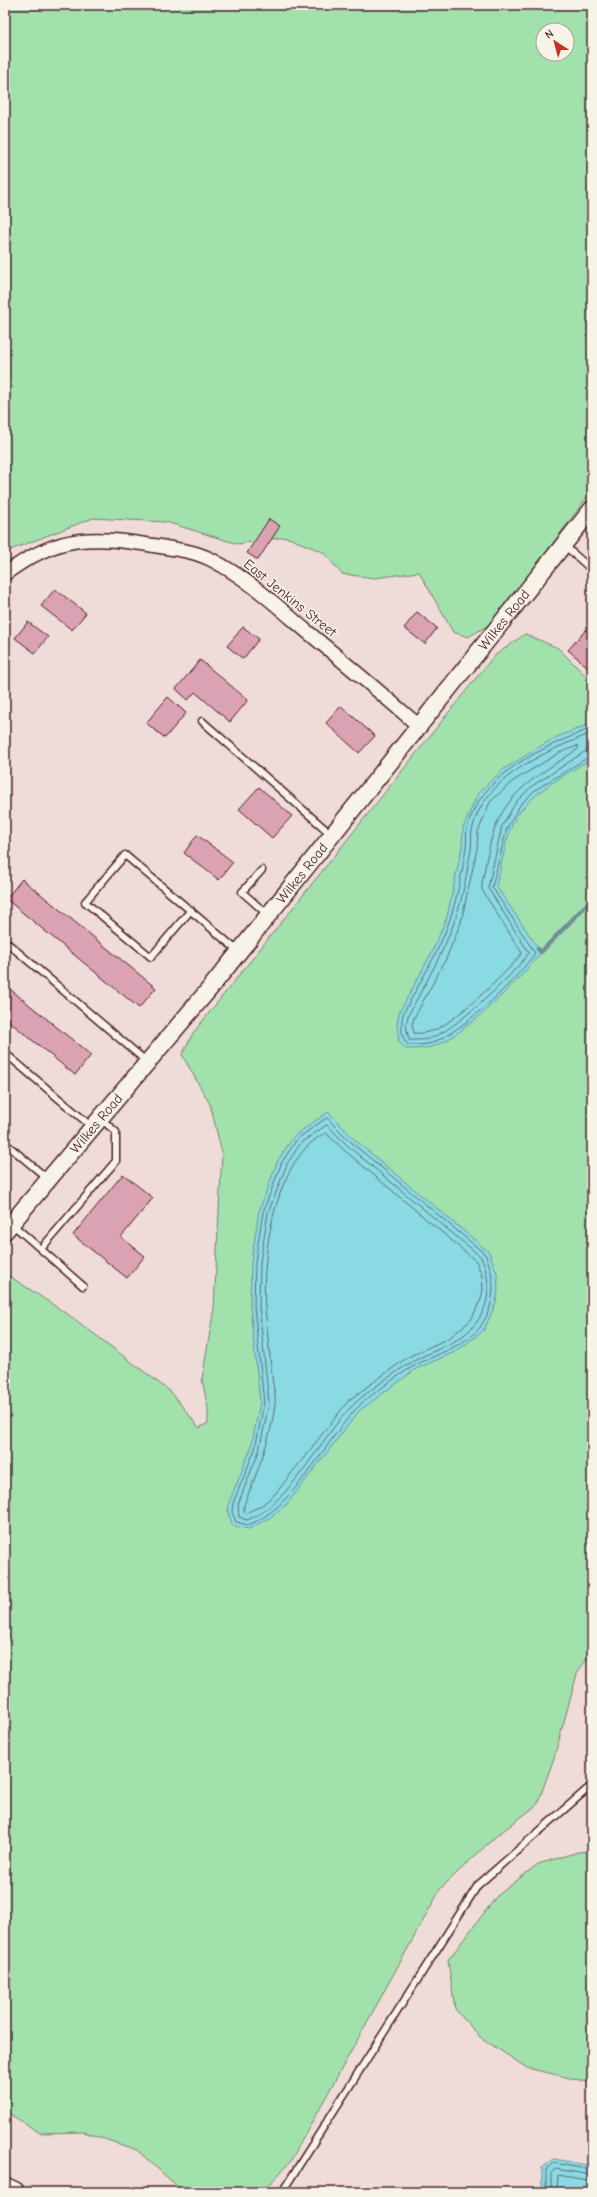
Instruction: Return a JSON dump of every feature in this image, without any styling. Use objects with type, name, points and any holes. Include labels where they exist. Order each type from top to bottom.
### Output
[{"type":"main road","points":[[5,2188],[14,2192]]},
{"type":"street","name":"Wilkes Road","points":[[8,1227],[239,952],[420,727],[592,509]]},
{"type":"street","name":"East Jenkins Street","points":[[5,574],[35,553],[55,545],[93,538],[191,552],[210,559],[246,580],[420,727]]},
{"type":"lane","points":[[564,545],[592,570]]},
{"type":"lane","points":[[202,721],[332,836]]},
{"type":"lane","points":[[190,910],[151,957],[85,902],[125,855],[190,910],[239,952]]},
{"type":"lane","points":[[262,870],[242,892],[268,916]]},
{"type":"lane","points":[[5,941],[148,1062]]},
{"type":"lane","points":[[5,1053],[96,1123],[116,1132],[116,1161],[41,1249]]},
{"type":"lane","points":[[5,1143],[48,1179]]},
{"type":"lane","points":[[8,1227],[41,1249],[83,1286]]},
{"type":"lane","points":[[282,2192],[478,1885],[592,1785]]},
{"type":"green space","points":[[5,5],[592,5],[592,490],[496,621],[468,637],[453,632],[419,572],[375,578],[342,574],[323,552],[286,537],[238,544],[166,522],[93,518],[5,552]]},
{"type":"green space","points":[[525,634],[558,648],[592,682],[592,1650],[577,1674],[554,1758],[537,1805],[495,1837],[441,1888],[290,2162],[266,2188],[227,2192],[193,2192],[178,2187],[137,2150],[84,2132],[40,2133],[5,2111],[5,1278],[11,1277],[73,1318],[171,1392],[199,1428],[208,1423],[208,1409],[202,1379],[214,1308],[222,1153],[210,1104],[182,1055],[193,1033],[493,657]]},
{"type":"green space","points":[[592,1851],[592,2083],[527,2068],[480,2037],[455,2009],[448,1960],[497,1896],[538,1864],[578,1852]]},
{"type":"water","points":[[592,723],[592,758],[545,788],[524,807],[510,830],[496,886],[541,952],[520,977],[490,1007],[458,1033],[431,1047],[422,1049],[406,1049],[399,1042],[397,1025],[399,1013],[432,952],[447,917],[462,847],[463,828],[478,793],[504,769],[552,739]]},
{"type":"water","points":[[328,1112],[355,1140],[489,1252],[497,1273],[498,1289],[496,1303],[484,1330],[457,1351],[416,1369],[359,1411],[287,1504],[269,1518],[249,1529],[233,1526],[228,1513],[229,1502],[251,1448],[260,1402],[250,1307],[251,1262],[259,1211],[278,1160],[294,1136]]},
{"type":"water","points":[[554,2159],[592,2166],[592,2192],[542,2192],[542,2168]]},
{"type":"building","points":[[269,519],[280,526],[258,560],[247,553]]},
{"type":"building","points":[[55,589],[86,613],[72,630],[41,606]]},
{"type":"building","points":[[417,612],[437,628],[425,644],[404,628]]},
{"type":"building","points":[[28,622],[48,637],[35,653],[15,638]]},
{"type":"building","points":[[592,623],[592,664],[589,668],[568,650]]},
{"type":"building","points":[[243,627],[259,639],[243,659],[227,646]]},
{"type":"building","points":[[200,660],[248,700],[230,722],[195,692],[188,700],[176,689]]},
{"type":"building","points":[[168,697],[186,713],[165,738],[146,723]]},
{"type":"building","points":[[341,706],[375,736],[359,753],[326,723]]},
{"type":"building","points":[[259,787],[292,816],[272,838],[239,809]]},
{"type":"building","points":[[197,835],[233,862],[219,880],[184,853]]},
{"type":"building","points":[[22,879],[156,988],[139,1008],[6,899]]},
{"type":"building","points":[[5,985],[91,1055],[75,1075],[5,1018]]},
{"type":"building","points":[[123,1174],[153,1198],[121,1237],[145,1256],[127,1278],[73,1235]]},
{"type":"waterway","points":[[538,949],[541,952],[592,899]]}]
